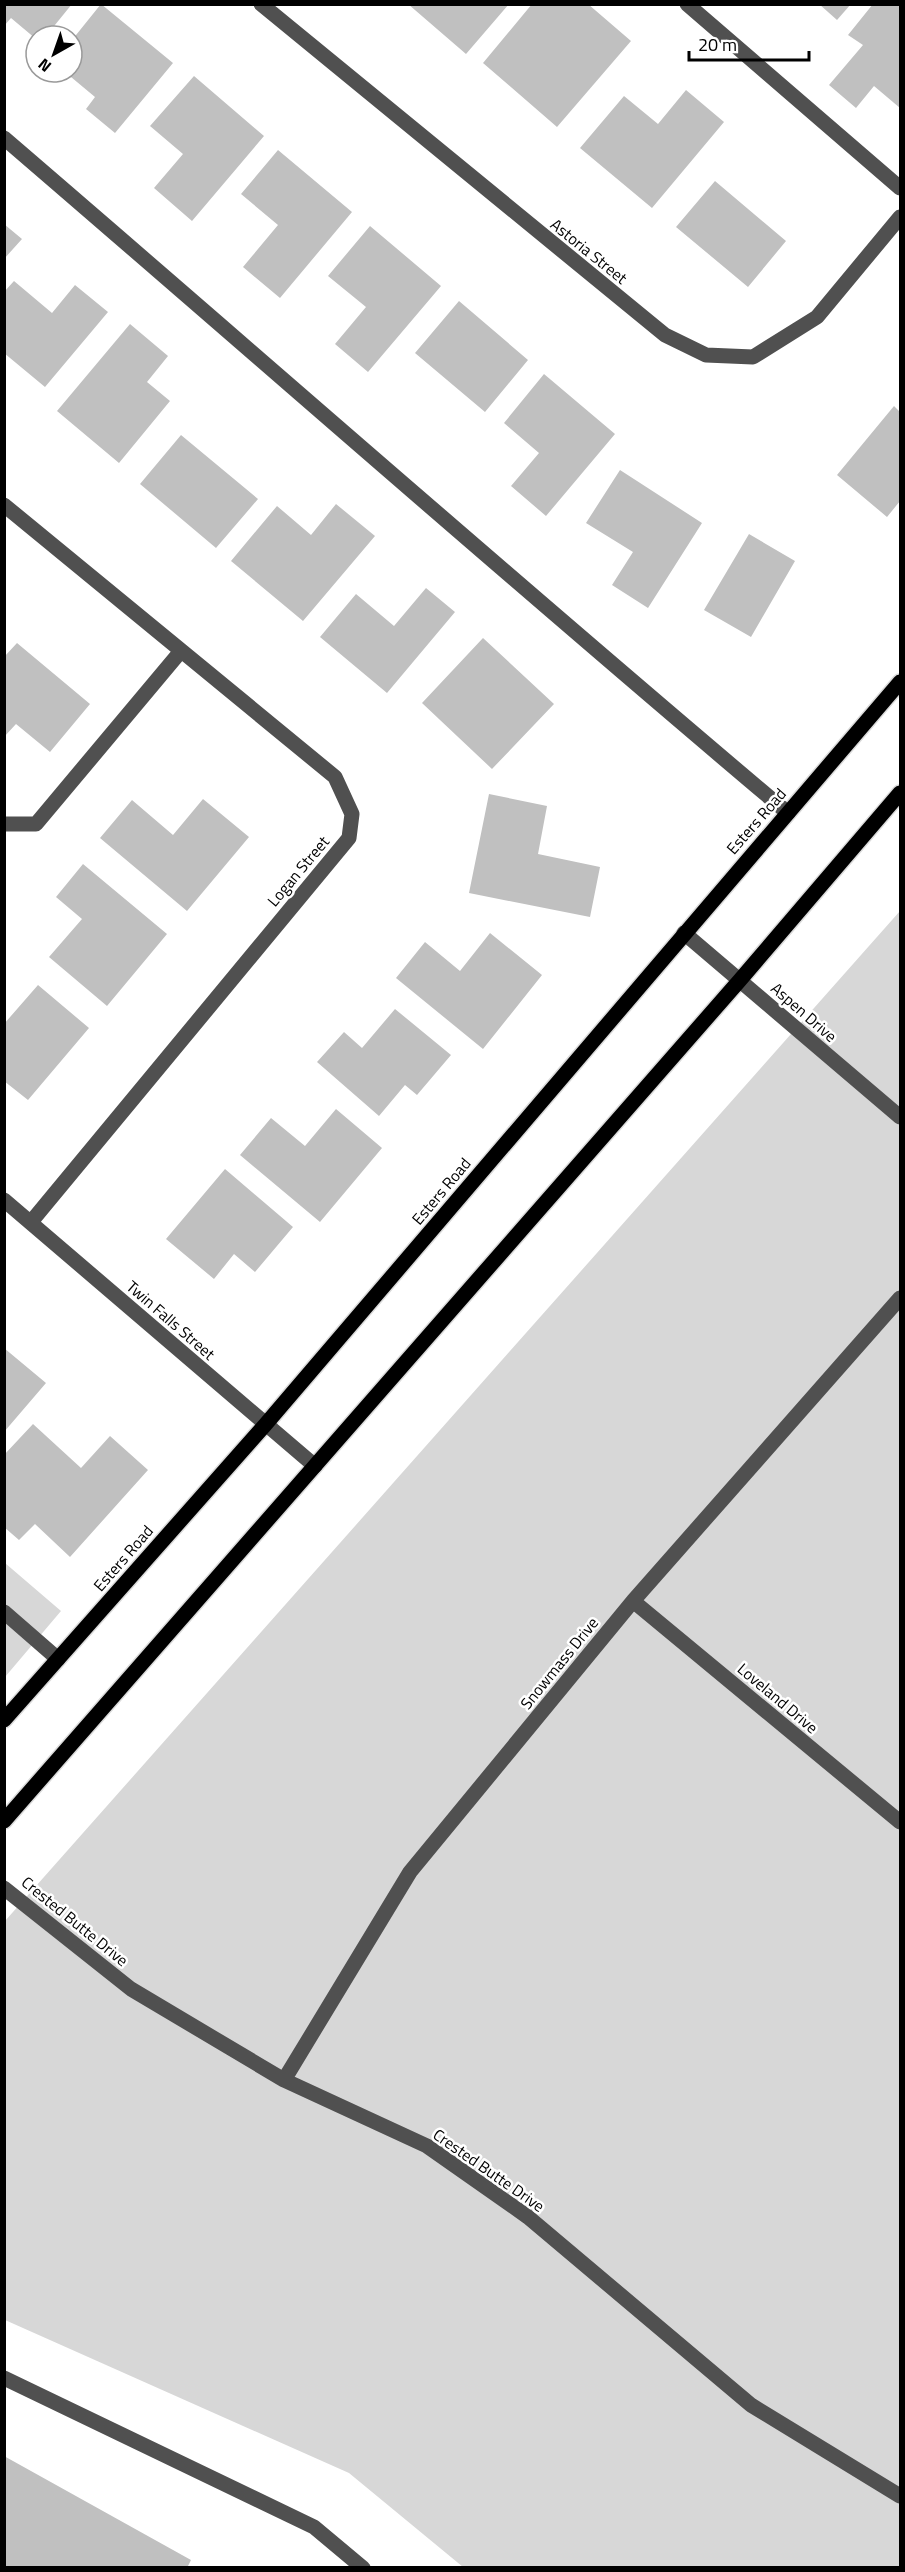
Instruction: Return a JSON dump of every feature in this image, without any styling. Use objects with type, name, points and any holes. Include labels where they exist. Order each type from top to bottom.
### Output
[{"type":"main road","name":"Esters Road","points":[[4,1719],[265,1425],[900,682]]},
{"type":"main road","points":[[4,1821],[740,980],[900,793]]},
{"type":"street","name":"Astoria Street","points":[[261,4],[665,336],[706,355],[753,357],[817,316],[900,217]]},
{"type":"street","points":[[687,4],[900,188]]},
{"type":"street","points":[[4,138],[304,396],[482,553],[788,813]]},
{"type":"street","name":"Logan Street","points":[[4,506],[335,777],[352,814],[349,838],[31,1222]]},
{"type":"street","points":[[4,824],[36,824],[181,651]]},
{"type":"street","name":"Aspen Drive","points":[[684,933],[900,1118]]},
{"type":"street","name":"Twin Falls Street","points":[[4,1200],[315,1466]]},
{"type":"street","name":"Snowmass Drive","points":[[284,2080],[410,1872],[633,1601],[900,1298]]},
{"type":"street","name":"Loveland Drive","points":[[633,1601],[900,1822]]},
{"type":"street","points":[[4,1612],[58,1659]]},
{"type":"street","name":"Crested Butte Drive","points":[[4,1888],[131,1989],[284,2080],[427,2145],[528,2217],[751,2405],[900,2496]]},
{"type":"street","points":[[4,2378],[314,2527],[363,2568]]},
{"type":"shaded area","points":[[900,911],[900,2567],[463,2567],[349,2473],[5,2320],[5,1921]]},
{"type":"shaded area","points":[[5,1563],[61,1611],[5,1677]]},
{"type":"building","points":[[4,4],[72,4],[56,24],[24,24],[24,29],[11,18],[4,26]]},
{"type":"building","points":[[101,4],[173,63],[115,133],[86,109],[95,97],[79,84],[84,84],[84,25]]},
{"type":"building","points":[[408,4],[509,4],[466,54]]},
{"type":"building","points":[[532,4],[588,4],[631,41],[557,127],[483,63]]},
{"type":"building","points":[[819,4],[851,4],[837,20]]},
{"type":"building","points":[[873,4],[900,4],[900,108],[874,86],[856,108],[829,85],[863,45],[848,35]]},
{"type":"building","points":[[194,76],[264,136],[192,221],[154,188],[183,154],[150,126]]},
{"type":"building","points":[[686,90],[724,122],[652,208],[580,148],[624,96],[658,124]]},
{"type":"building","points":[[278,150],[352,212],[280,298],[243,267],[278,225],[241,194]]},
{"type":"building","points":[[715,181],[786,241],[748,287],[676,227]]},
{"type":"building","points":[[4,224],[22,239],[4,259]]},
{"type":"building","points":[[370,226],[441,286],[368,372],[335,344],[366,307],[328,276]]},
{"type":"building","points":[[14,281],[52,313],[75,285],[108,312],[45,387],[4,353],[4,292]]},
{"type":"building","points":[[459,301],[528,360],[485,412],[415,353]]},
{"type":"building","points":[[130,324],[168,356],[147,382],[170,401],[119,463],[57,411]]},
{"type":"building","points":[[544,374],[615,434],[546,516],[511,486],[539,453],[504,423]]},
{"type":"building","points":[[894,406],[900,412],[900,501],[887,517],[837,475]]},
{"type":"building","points":[[181,435],[258,499],[216,548],[140,484]]},
{"type":"building","points":[[620,470],[702,523],[648,608],[612,585],[633,552],[586,523]]},
{"type":"building","points":[[336,504],[375,536],[303,621],[231,561],[277,506],[311,535]]},
{"type":"building","points":[[749,534],[795,561],[751,637],[704,610]]},
{"type":"building","points":[[426,588],[455,612],[387,693],[320,637],[356,594],[394,626]]},
{"type":"building","points":[[483,638],[554,704],[492,769],[422,703]]},
{"type":"building","points":[[17,643],[90,704],[50,752],[16,724],[4,737],[4,657]]},
{"type":"building","points":[[489,794],[547,806],[538,854],[600,867],[590,917],[469,893]]},
{"type":"building","points":[[203,799],[249,837],[187,911],[100,838],[132,800],[173,835]]},
{"type":"building","points":[[83,864],[167,934],[107,1006],[49,957],[82,919],[56,897]]},
{"type":"building","points":[[490,933],[542,975],[483,1049],[396,978],[425,942],[460,971]]},
{"type":"building","points":[[38,985],[89,1028],[28,1100],[4,1081],[4,1024]]},
{"type":"building","points":[[395,1009],[451,1055],[417,1095],[405,1085],[379,1116],[317,1062],[344,1032],[362,1048]]},
{"type":"building","points":[[336,1109],[382,1148],[320,1222],[240,1155],[271,1118],[305,1146]]},
{"type":"building","points":[[225,1169],[293,1227],[255,1272],[234,1254],[214,1279],[166,1239]]},
{"type":"building","points":[[4,1348],[46,1383],[4,1432]]},
{"type":"building","points":[[33,1424],[81,1468],[110,1436],[148,1470],[70,1557],[35,1524],[19,1540],[4,1527],[4,1455]]},
{"type":"building","points":[[4,2456],[191,2560],[187,2568],[4,2568]]}]
